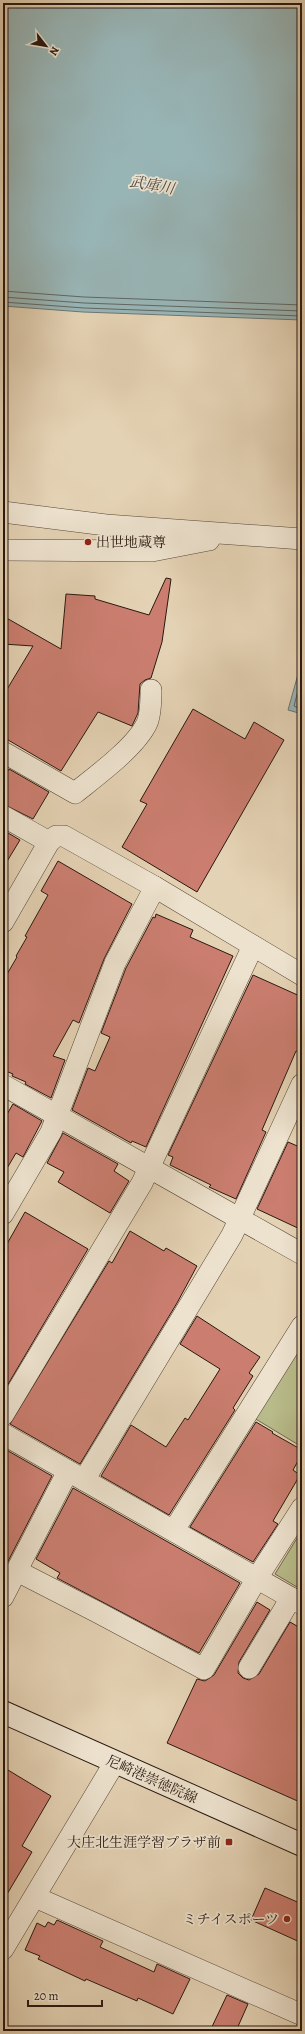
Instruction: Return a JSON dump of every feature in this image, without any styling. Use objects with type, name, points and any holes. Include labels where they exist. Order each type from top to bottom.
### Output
[{"type":"main road","name":"尼崎港崇徳院線","points":[[3,1712],[302,1845]]},
{"type":"street","points":[[3,512],[106,525],[302,539]]},
{"type":"street","points":[[3,550],[152,551],[210,540],[211,532]]},
{"type":"street","points":[[5,758],[75,793],[122,753],[143,730],[148,722],[151,690]]},
{"type":"street","points":[[3,816],[49,842]]},
{"type":"street","points":[[3,922],[49,842],[56,836],[64,836],[155,887],[302,975]]},
{"type":"street","points":[[3,1214],[34,1164],[51,1132],[115,963],[155,887]]},
{"type":"street","points":[[3,1415],[150,1168],[253,946]]},
{"type":"street","points":[[302,1084],[232,1235],[9,1580],[98,1612],[204,1669],[257,1578],[302,1508]]},
{"type":"street","points":[[3,1085],[302,1254]]},
{"type":"street","points":[[174,1530],[302,1326]]},
{"type":"street","points":[[3,1434],[297,1601],[249,1668]]},
{"type":"street","points":[[3,1949],[115,1762]]},
{"type":"street","points":[[35,1897],[302,2015]]},
{"type":"green space","points":[[302,1342],[302,1447],[254,1418]]},
{"type":"green space","points":[[302,1530],[302,1590],[275,1574]]},
{"type":"water","name":"武庫川","points":[[3,3],[302,3],[302,320],[83,312],[3,306]]},
{"type":"water","points":[[302,660],[302,714],[288,710]]},
{"type":"building","points":[[166,578],[171,579],[162,642],[151,678],[140,684],[138,713],[132,726],[98,712],[61,771],[3,737],[3,696],[33,646],[3,644],[3,616],[61,649],[66,594],[95,596],[95,599],[149,615]]},
{"type":"building","points":[[193,709],[245,739],[254,722],[284,740],[197,892],[122,847],[147,804],[140,801]]},
{"type":"building","points":[[9,769],[49,792],[33,819],[3,804],[3,779]]},
{"type":"building","points":[[3,830],[20,840],[3,868]]},
{"type":"building","points":[[58,861],[132,904],[104,959],[79,1023],[73,1020],[53,1056],[65,1060],[51,1098],[25,1084],[26,1082],[12,1076],[13,1074],[3,1070],[3,981],[27,937],[25,936],[48,895],[41,891]]},
{"type":"building","points":[[156,914],[193,930],[190,937],[233,956],[146,1147],[132,1141],[131,1143],[72,1110],[88,1068],[95,1071],[110,1037],[101,1033],[126,968]]},
{"type":"building","points":[[253,975],[302,997],[302,1053],[296,1051],[262,1130],[266,1132],[236,1199],[209,1187],[211,1185],[170,1165],[173,1157],[168,1155]]},
{"type":"building","points":[[13,1104],[42,1121],[23,1157],[16,1153],[3,1175],[3,1121]]},
{"type":"building","points":[[63,1133],[118,1164],[114,1171],[129,1181],[110,1213],[58,1182],[64,1172],[47,1163]]},
{"type":"building","points":[[288,1142],[302,1148],[302,1230],[257,1209]]},
{"type":"building","points":[[25,1212],[88,1249],[7,1386],[3,1383],[3,1251]]},
{"type":"building","points":[[130,1231],[164,1251],[166,1248],[197,1266],[177,1303],[80,1464],[10,1424],[109,1261],[112,1263]]},
{"type":"building","points":[[197,1316],[260,1357],[249,1373],[253,1376],[233,1408],[235,1410],[169,1515],[101,1476],[131,1425],[166,1447],[185,1418],[188,1420],[220,1369],[180,1344]]},
{"type":"building","points":[[256,1422],[302,1450],[302,1454],[293,1470],[300,1475],[273,1521],[278,1524],[253,1562],[190,1527]]},
{"type":"building","points":[[3,1448],[52,1476],[3,1571]]},
{"type":"building","points":[[73,1488],[240,1583],[199,1653],[57,1578],[60,1573],[36,1559]]},
{"type":"building","points":[[257,1602],[270,1610],[239,1662],[238,1673],[243,1678],[249,1680],[259,1674],[290,1622],[302,1629],[302,1803],[167,1743],[197,1679],[205,1681],[214,1675]]},
{"type":"building","points":[[3,1767],[51,1796],[22,1846],[32,1852],[3,1901]]},
{"type":"building","points":[[265,1888],[302,1904],[302,1943],[251,1920]]},
{"type":"building","points":[[57,1920],[103,1941],[100,1947],[154,1972],[157,1964],[190,1979],[173,2014],[138,1998],[137,2001],[86,1979],[85,1981],[38,1959],[40,1956],[25,1950],[37,1923],[45,1927],[48,1922],[54,1925]]},
{"type":"building","points":[[227,1995],[248,2004],[236,2031],[210,2031]]},
{"type":"place","name":"出世地蔵尊","points":[[88,542]]},
{"type":"place","name":"大庄北生涯学習プラザ前","points":[[229,1842]]},
{"type":"place","name":"ミチイスポーツ","points":[[287,1919]]}]
